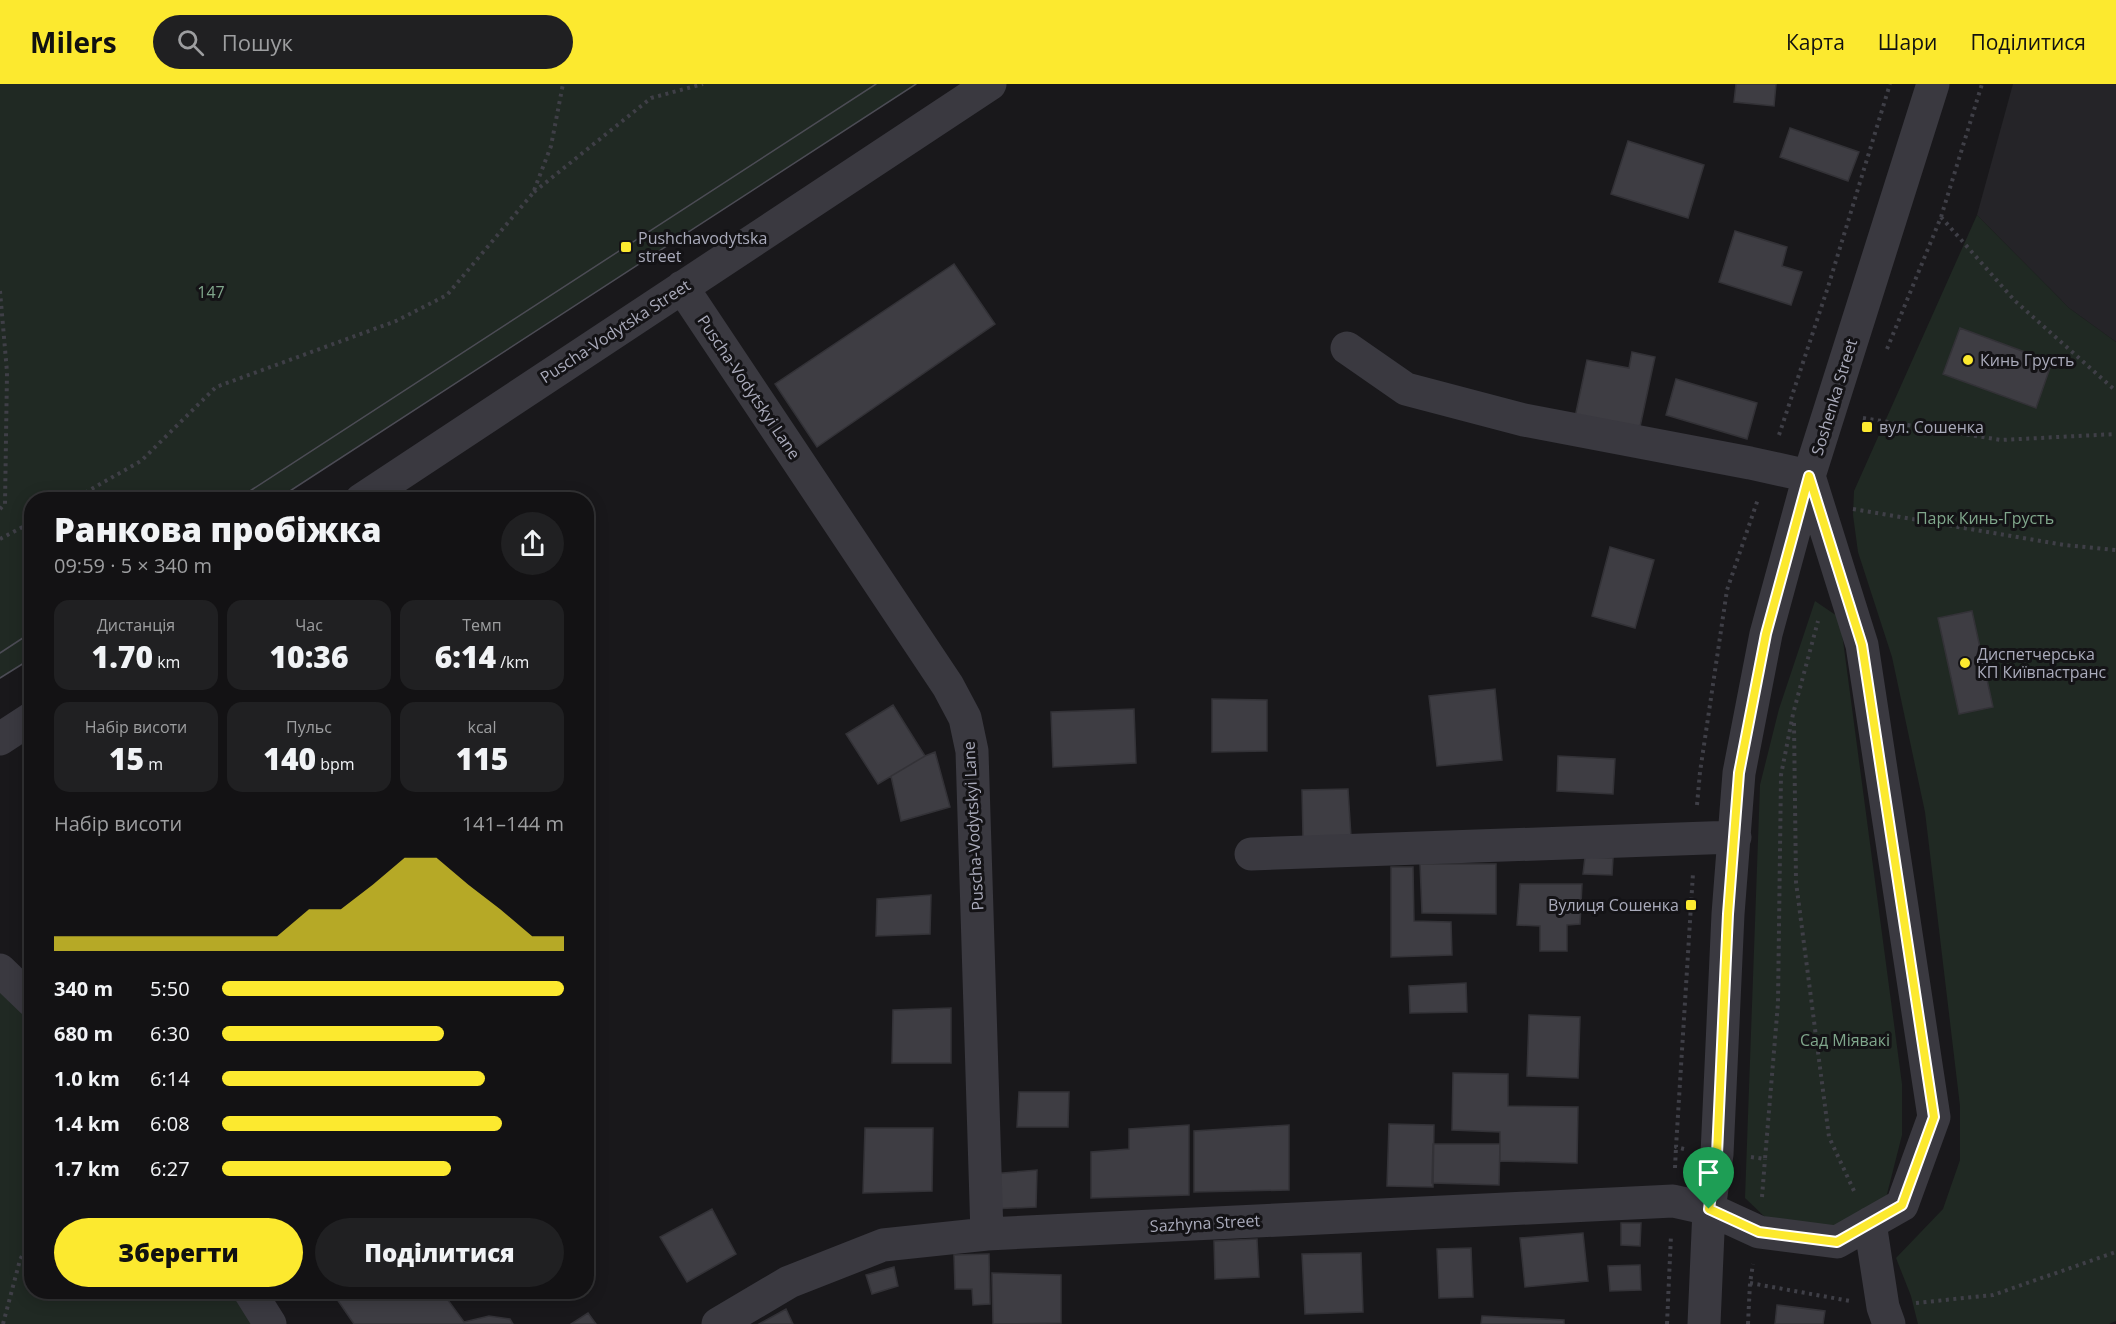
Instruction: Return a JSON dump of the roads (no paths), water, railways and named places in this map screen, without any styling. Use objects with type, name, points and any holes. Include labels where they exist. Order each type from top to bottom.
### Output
[{"type":"street","name":"Puscha-Vodytska Street","points":[[373,492],[990,84]]},
{"type":"street","name":"Soshenka Street","points":[[1704,1324],[1709,1209],[1717,1154],[1728,914],[1739,773],[1766,634],[1809,476],[1933,84]]},
{"type":"street","name":"Puscha-Vodytskyi Lane","points":[[682,287],[948,686],[965,718],[972,751],[987,1234]]},
{"type":"street","points":[[1347,348],[1406,389],[1524,420],[1809,476]]},
{"type":"street","name":"Sazhyna Street","points":[[718,1324],[789,1282],[883,1245],[987,1234],[1673,1201],[1709,1209],[1759,1232],[1837,1242],[1902,1205],[1934,1117],[1862,645],[1809,476]]},
{"type":"street","points":[[0,739],[24,723]]},
{"type":"street","points":[[1251,854],[1735,837]]},
{"type":"street","points":[[0,970],[24,993]]},
{"type":"street","points":[[1870,1223],[1886,1315]]},
{"type":"street","points":[[254,1299],[270,1324]]},
{"type":"tram line","points":[[248,492],[876,84]]},
{"type":"tram line","points":[[288,492],[916,84]]},
{"type":"tram line","points":[[0,653],[24,637]]},
{"type":"tram line","points":[[0,678],[24,663]]},
{"type":"place","name":"Pushchavodytska street","points":[[626,247]]},
{"type":"place","name":"Кинь Грусть","points":[[1968,360]]},
{"type":"place","name":"вул. Сошенка","points":[[1867,427]]},
{"type":"place","name":"Диспетчерська КП Київпастранс","points":[[1965,663]]},
{"type":"place","name":"Вулиця Сошенка","points":[[1691,905]]},
{"type":"park label","name":"147","points":[[211,292]]},
{"type":"park label","name":"Парк Кинь-Грусть","points":[[1985,518]]},
{"type":"park label","name":"Сад Міявакі","points":[[1845,1040]]}]
